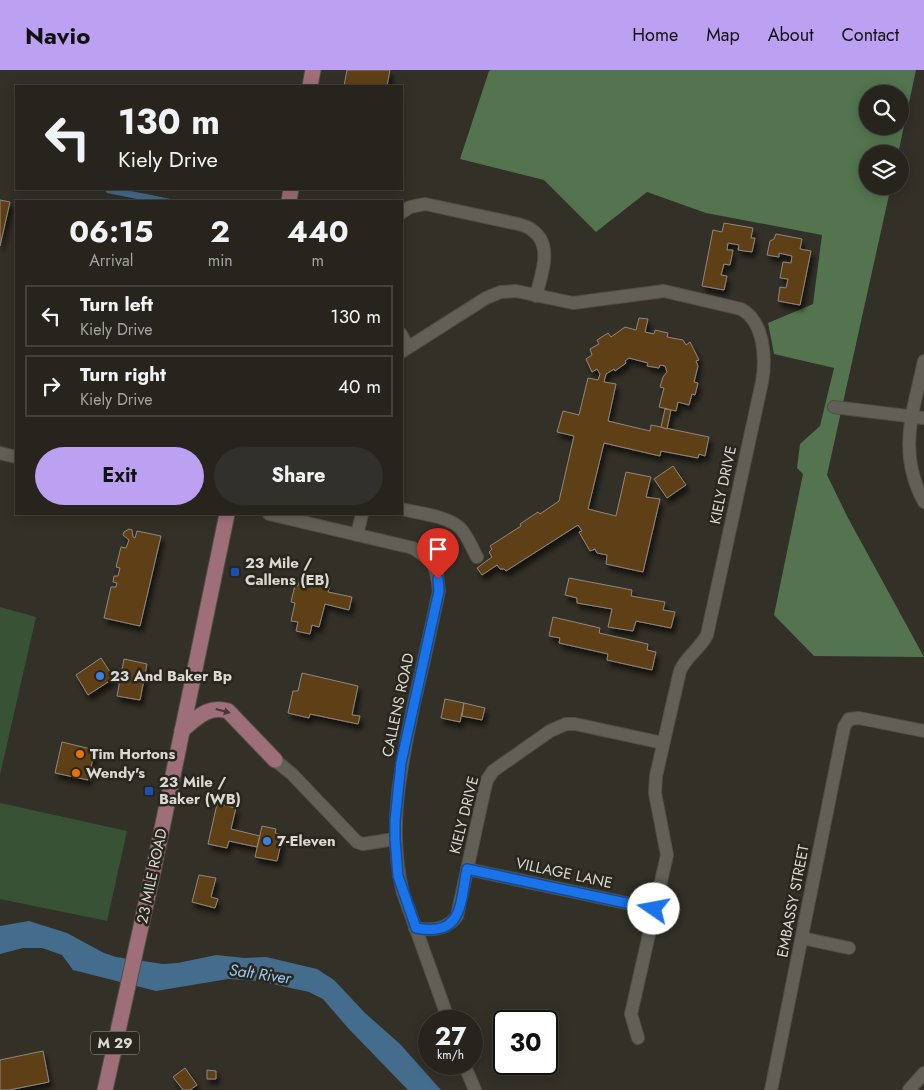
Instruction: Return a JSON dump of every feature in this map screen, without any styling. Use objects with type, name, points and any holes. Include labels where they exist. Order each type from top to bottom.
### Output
[{"type":"main road","points":[[310,85],[313,70]]},
{"type":"main road","name":"23 MILE ROAD","points":[[104,1090],[136,948],[226,515]]},
{"type":"main road","points":[[182,730],[206,711],[222,709],[232,713],[275,760]]},
{"type":"street","points":[[403,212],[410,207],[425,204],[518,224],[532,229],[540,237],[545,249],[536,296],[516,292],[501,292],[486,298],[405,349]]},
{"type":"street","name":"KIELY DRIVE","points":[[536,296],[573,303],[664,291],[741,309],[752,319],[764,352],[765,360],[758,400],[707,635],[703,642],[682,664],[654,785],[667,855],[631,1014],[638,1038]]},
{"type":"street","points":[[924,361],[918,417],[908,438],[909,456],[916,485],[924,502]]},
{"type":"street","points":[[834,407],[918,417]]},
{"type":"street","points":[[0,453],[15,457]]},
{"type":"street","points":[[403,509],[452,522],[461,530],[477,557]]},
{"type":"street","name":"CALLENS ROAD","points":[[273,515],[413,548],[428,557],[436,568],[439,591],[401,763],[395,839],[398,876],[445,1010]]},
{"type":"street","points":[[357,535],[362,515]]},
{"type":"street","name":"EMBASSY STREET","points":[[771,1090],[844,726],[849,719],[859,718],[924,731]]},
{"type":"street","name":"KIELY DRIVE","points":[[416,928],[434,930],[446,926],[453,921],[459,910],[484,792],[493,771],[550,731],[566,724],[575,724],[663,743]]},
{"type":"street","points":[[275,760],[292,774],[357,842],[363,844],[395,839]]},
{"type":"street","name":"VILLAGE LANE","points":[[467,869],[654,909]]},
{"type":"street","points":[[802,938],[849,948]]},
{"type":"street","points":[[909,1090],[924,1073]]},
{"type":"street","points":[[469,1075],[475,1090]]},
{"type":"green space","points":[[491,70],[916,70],[909,103],[909,85],[859,85],[859,135],[902,135],[900,145],[859,145],[859,195],[889,195],[827,475],[848,518],[924,657],[814,656],[774,615],[803,474],[797,468],[800,444],[820,426],[834,368],[774,354],[768,323],[813,304],[822,235],[706,213],[647,192],[596,232],[544,180],[460,159],[489,71]]},
{"type":"green space","points":[[0,607],[36,617],[0,775]]},
{"type":"green space","points":[[0,803],[127,831],[107,921],[0,899]]},
{"type":"water","points":[[105,190],[124,190],[175,200],[142,200],[107,193]]},
{"type":"water","name":"Salt River","points":[[29,921],[67,933],[104,953],[116,957],[163,964],[178,963],[216,955],[245,958],[266,957],[317,969],[334,980],[365,1013],[400,1044],[418,1064],[418,1075],[428,1075],[441,1090],[408,1090],[348,1028],[323,999],[309,992],[259,981],[228,979],[156,991],[73,970],[62,955],[42,948],[23,948],[0,954],[0,926]]},
{"type":"building","points":[[347,70],[390,70],[387,85],[344,85]]},
{"type":"building","points":[[0,200],[10,202],[0,246]]},
{"type":"building","points":[[724,223],[753,228],[751,238],[755,238],[752,252],[738,250],[739,245],[728,243],[727,250],[733,250],[730,265],[724,264],[721,275],[727,276],[724,290],[702,286],[713,230],[722,232]]},
{"type":"building","points":[[776,234],[802,239],[800,249],[811,251],[800,305],[778,301],[780,287],[786,288],[788,279],[780,278],[783,262],[791,263],[792,256],[779,253],[779,257],[767,255],[770,241],[774,239]]},
{"type":"building","points":[[639,318],[648,319],[645,332],[654,334],[655,330],[668,333],[667,337],[683,340],[686,345],[690,342],[699,360],[696,361],[698,366],[694,382],[698,383],[695,395],[692,394],[689,405],[678,402],[676,411],[659,407],[664,388],[660,387],[663,377],[667,372],[665,366],[660,365],[659,368],[647,366],[648,363],[629,358],[625,361],[626,363],[615,371],[614,369],[606,374],[604,382],[616,384],[608,421],[650,431],[651,425],[709,437],[705,456],[699,454],[698,458],[661,451],[660,456],[604,443],[588,509],[616,516],[626,472],[651,477],[646,497],[660,499],[643,572],[606,564],[607,555],[597,553],[595,549],[590,551],[579,532],[582,531],[578,525],[506,571],[500,569],[497,565],[482,575],[477,568],[492,557],[489,552],[492,549],[490,546],[521,526],[520,524],[538,512],[540,514],[559,501],[574,436],[557,432],[563,411],[579,415],[588,378],[598,380],[600,374],[597,369],[592,372],[586,359],[592,355],[590,349],[599,344],[597,340],[608,333],[611,337],[625,327],[636,330]]},
{"type":"building","points":[[665,409],[671,410],[667,429],[661,427]]},
{"type":"building","points":[[673,466],[686,485],[667,498],[654,479]]},
{"type":"building","points":[[129,529],[132,530],[133,537],[135,538],[137,531],[161,536],[140,626],[104,618],[111,587],[116,587],[117,583],[113,582],[114,576],[118,576],[120,568],[116,567],[121,547],[126,548],[129,540],[123,535]]},
{"type":"building","points":[[569,578],[632,590],[631,596],[665,602],[663,610],[675,612],[671,628],[636,621],[633,631],[608,627],[612,609],[577,603],[577,598],[565,595]]},
{"type":"building","points":[[300,579],[330,586],[328,592],[352,597],[349,610],[325,604],[319,627],[312,625],[310,634],[296,631],[298,622],[291,621],[295,603],[291,602],[295,585],[298,586]]},
{"type":"building","points":[[553,617],[600,628],[599,633],[648,644],[647,650],[656,652],[652,670],[607,660],[608,654],[559,643],[560,638],[549,636]]},
{"type":"building","points":[[101,658],[114,678],[88,695],[76,675]]},
{"type":"building","points":[[124,659],[147,664],[140,700],[117,696]]},
{"type":"building","points":[[302,673],[358,686],[352,715],[360,716],[358,724],[310,714],[309,718],[288,713],[293,691],[298,691]]},
{"type":"building","points":[[445,699],[464,703],[460,722],[441,718]]},
{"type":"building","points":[[464,703],[485,708],[482,720],[462,716]]},
{"type":"building","points":[[62,742],[95,750],[88,780],[55,773]]},
{"type":"building","points":[[217,804],[236,808],[231,829],[260,836],[257,847],[229,841],[227,848],[208,844]]},
{"type":"building","points":[[262,826],[276,829],[275,833],[283,835],[277,861],[255,857]]},
{"type":"building","points":[[199,875],[216,878],[211,897],[218,899],[215,908],[192,902]]},
{"type":"building","points":[[43,1051],[49,1082],[0,1090],[0,1060]]},
{"type":"building","points":[[185,1068],[197,1085],[190,1090],[183,1090],[173,1077]]},
{"type":"building","points":[[207,1070],[216,1071],[216,1079],[207,1079]]},
{"type":"place","name":"23 Mile / Callens (EB)","points":[[235,572]]},
{"type":"place","name":"23 And Baker Bp","points":[[100,676]]},
{"type":"place","name":"Tim Hortons","points":[[80,754]]},
{"type":"place","name":"Wendy's","points":[[76,773]]},
{"type":"place","name":"23 Mile / Baker (WB)","points":[[149,791]]},
{"type":"place","name":"7-Eleven","points":[[267,841]]},
{"type":"route","points":[[438,579],[439,591],[401,763],[395,821],[398,876],[416,928],[434,930],[446,926],[453,921],[459,910],[467,869],[654,909]]}]
